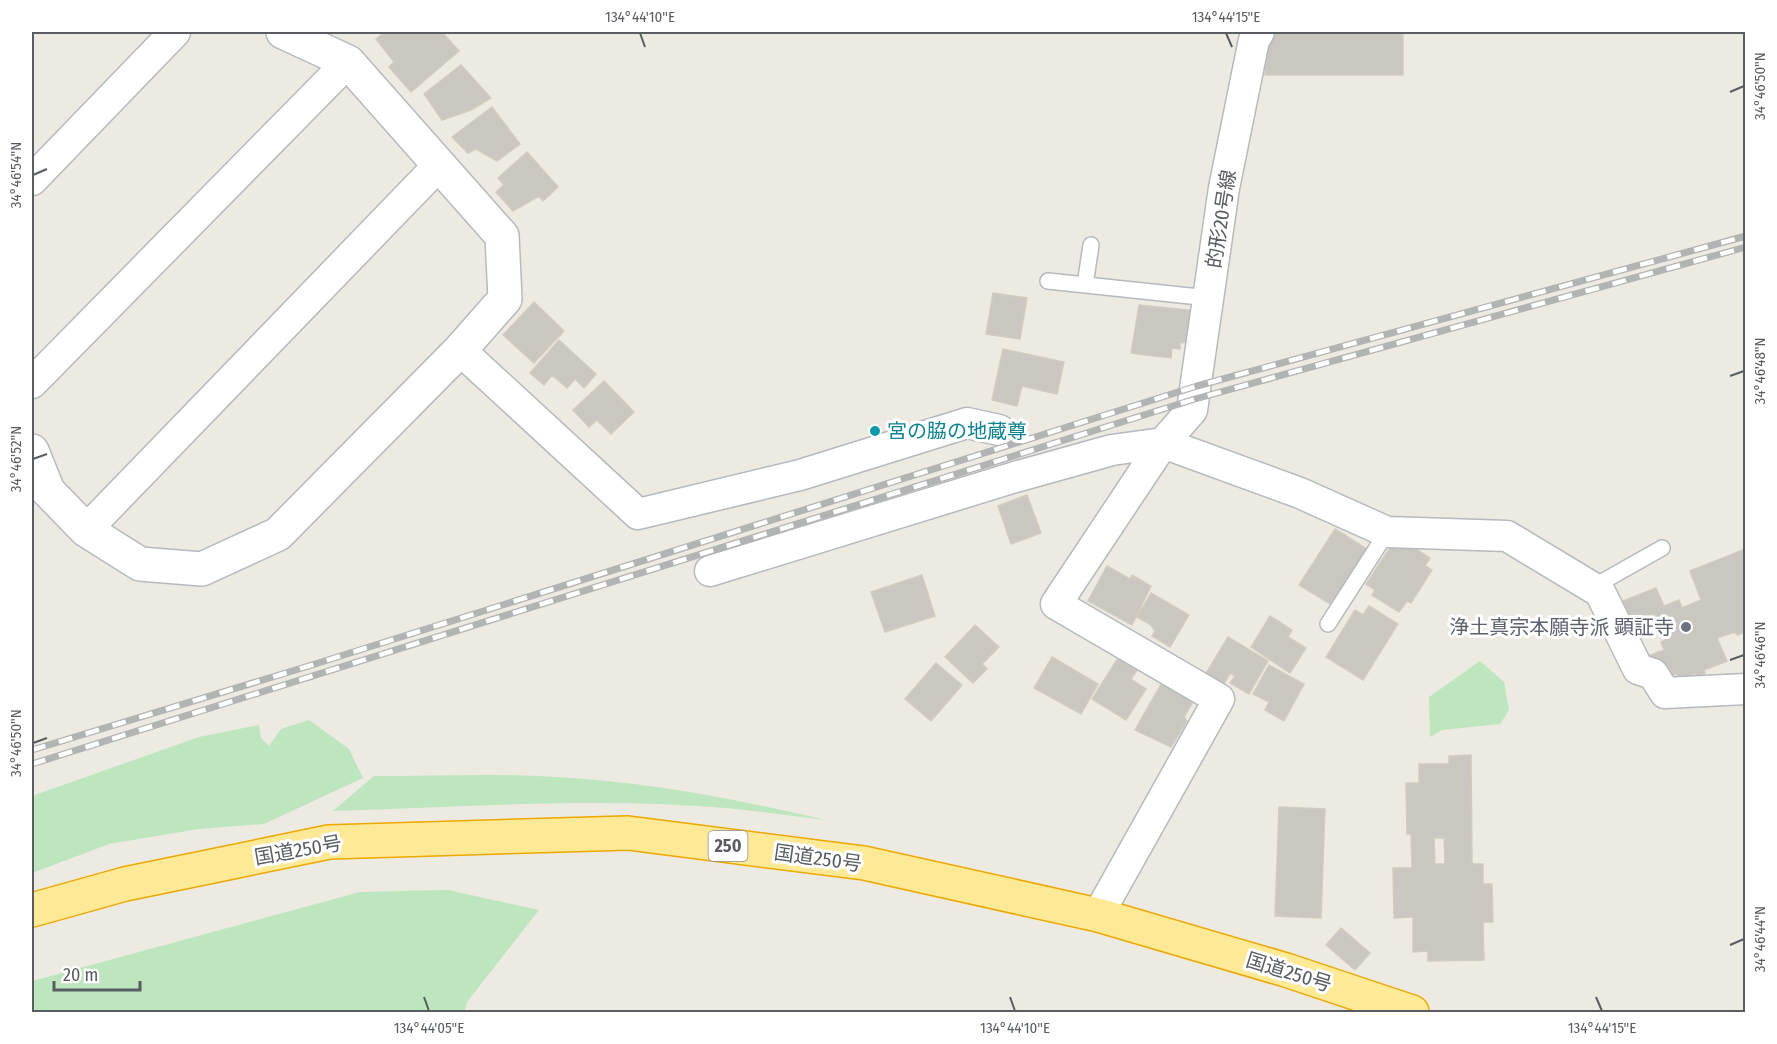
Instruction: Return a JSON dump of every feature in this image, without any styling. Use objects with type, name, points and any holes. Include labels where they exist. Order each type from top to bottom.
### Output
[{"type":"highway","name":"国道250号","points":[[32,910],[125,884],[329,842],[628,833],[864,863],[1098,915],[1286,970],[1412,1012]]},
{"type":"street","points":[[32,180],[175,32]]},
{"type":"street","points":[[32,451],[48,490],[86,530],[140,564],[201,569],[278,534],[460,350],[505,300],[502,236],[348,62],[283,32]]},
{"type":"street","name":"的形20号線","points":[[1163,443],[1192,410],[1224,188],[1254,40],[1258,32]]},
{"type":"street","points":[[32,383],[348,62]]},
{"type":"street","points":[[86,530],[439,165]]},
{"type":"street","points":[[460,350],[638,514],[800,475],[967,423],[999,430]]},
{"type":"street","points":[[1098,915],[1219,699],[1056,604],[1163,443]]},
{"type":"street","points":[[710,571],[1015,477],[1112,450],[1163,443],[1300,493],[1387,532],[1507,537],[1600,592],[1638,669],[1653,674],[1665,693],[1746,689]]},
{"type":"lane","points":[[1085,285],[1091,245]]},
{"type":"lane","points":[[1048,281],[1209,298]]},
{"type":"lane","points":[[1328,624],[1387,532]]},
{"type":"lane","points":[[1593,587],[1662,548]]},
{"type":"green space","points":[[1480,661],[1504,682],[1509,710],[1500,724],[1442,730],[1430,737],[1429,697]]},
{"type":"green space","points":[[309,720],[349,749],[363,778],[264,824],[199,829],[109,844],[32,873],[32,796],[199,737],[259,725],[261,738],[269,746],[281,729]]},
{"type":"green space","points":[[511,775],[590,779],[692,792],[826,820],[726,808],[628,803],[333,811],[374,776]]},
{"type":"green space","points":[[448,890],[539,910],[467,1002],[464,1012],[32,1012],[32,981],[360,892]]},
{"type":"building","points":[[385,32],[442,32],[459,51],[411,92],[389,67],[394,62],[376,39]]},
{"type":"building","points":[[1266,32],[1403,32],[1403,75],[1265,75]]},
{"type":"building","points":[[461,65],[491,98],[471,110],[442,120],[424,94]]},
{"type":"building","points":[[492,107],[520,144],[497,161],[476,149],[468,153],[452,137]]},
{"type":"building","points":[[527,152],[558,187],[543,201],[539,196],[513,211],[496,192],[504,185],[498,178]]},
{"type":"building","points":[[993,293],[1027,298],[1020,339],[986,334]]},
{"type":"building","points":[[534,302],[564,331],[534,363],[503,335]]},
{"type":"building","points":[[1139,305],[1196,311],[1193,341],[1180,343],[1180,349],[1172,348],[1171,358],[1131,353]]},
{"type":"building","points":[[559,340],[596,374],[584,388],[575,379],[567,388],[552,375],[544,385],[530,373]]},
{"type":"building","points":[[1003,349],[1064,362],[1057,394],[1022,386],[1017,406],[992,400]]},
{"type":"building","points":[[604,381],[634,412],[611,434],[597,420],[589,427],[573,410]]},
{"type":"building","points":[[1027,495],[1041,533],[1011,544],[998,506]]},
{"type":"building","points":[[1335,529],[1367,549],[1332,605],[1299,585]]},
{"type":"building","points":[[1397,537],[1430,558],[1425,566],[1432,570],[1411,603],[1407,601],[1399,612],[1372,595],[1375,590],[1366,584]]},
{"type":"building","points":[[1745,549],[1746,632],[1737,635],[1735,632],[1717,638],[1727,661],[1704,670],[1705,673],[1697,676],[1696,673],[1679,680],[1677,674],[1669,676],[1643,658],[1664,650],[1661,642],[1665,640],[1655,615],[1641,621],[1639,615],[1629,619],[1623,601],[1656,588],[1664,606],[1679,600],[1682,608],[1701,600],[1690,571]]},
{"type":"building","points":[[1107,566],[1130,579],[1132,575],[1151,586],[1132,625],[1088,601]]},
{"type":"building","points":[[922,575],[935,616],[885,632],[871,592]]},
{"type":"building","points":[[1151,593],[1189,615],[1170,647],[1152,636],[1155,631],[1151,625],[1137,617]]},
{"type":"building","points":[[1369,606],[1398,624],[1363,680],[1326,657],[1355,610],[1363,615]]},
{"type":"building","points":[[1270,616],[1292,630],[1288,637],[1306,648],[1290,673],[1251,647]]},
{"type":"building","points":[[975,625],[999,647],[982,664],[987,669],[973,683],[945,657]]},
{"type":"building","points":[[1228,637],[1268,661],[1249,694],[1230,683],[1235,676],[1230,673],[1223,686],[1205,675]]},
{"type":"building","points":[[1052,657],[1098,684],[1081,714],[1034,688]]},
{"type":"building","points":[[1118,658],[1137,670],[1131,679],[1146,689],[1126,720],[1092,699]]},
{"type":"building","points":[[936,663],[962,685],[931,721],[905,699]]},
{"type":"building","points":[[1269,665],[1304,684],[1284,721],[1265,710],[1269,702],[1253,694]]},
{"type":"building","points":[[1164,679],[1195,698],[1184,717],[1187,721],[1171,747],[1135,730]]},
{"type":"building","points":[[1471,755],[1472,864],[1483,864],[1483,884],[1492,884],[1493,922],[1483,922],[1484,960],[1428,961],[1428,951],[1413,952],[1413,917],[1394,918],[1393,868],[1412,868],[1411,834],[1407,834],[1406,783],[1419,783],[1419,764],[1449,764],[1449,756]],"holes":[[[1434,838],[1444,838],[1445,864],[1435,864]]]},
{"type":"building","points":[[1279,807],[1325,809],[1321,918],[1275,916]]},
{"type":"building","points":[[1341,928],[1370,953],[1355,970],[1326,945]]},
{"type":"railway","points":[[32,750],[312,665],[1197,386],[1746,236]]},
{"type":"railway","points":[[32,764],[1195,399],[1746,247]]},
{"type":"place","name":"宮の脇の地蔵尊","points":[[875,431]]},
{"type":"place","name":"浄土真宗本願寺派 顕証寺","points":[[1686,627]]}]
